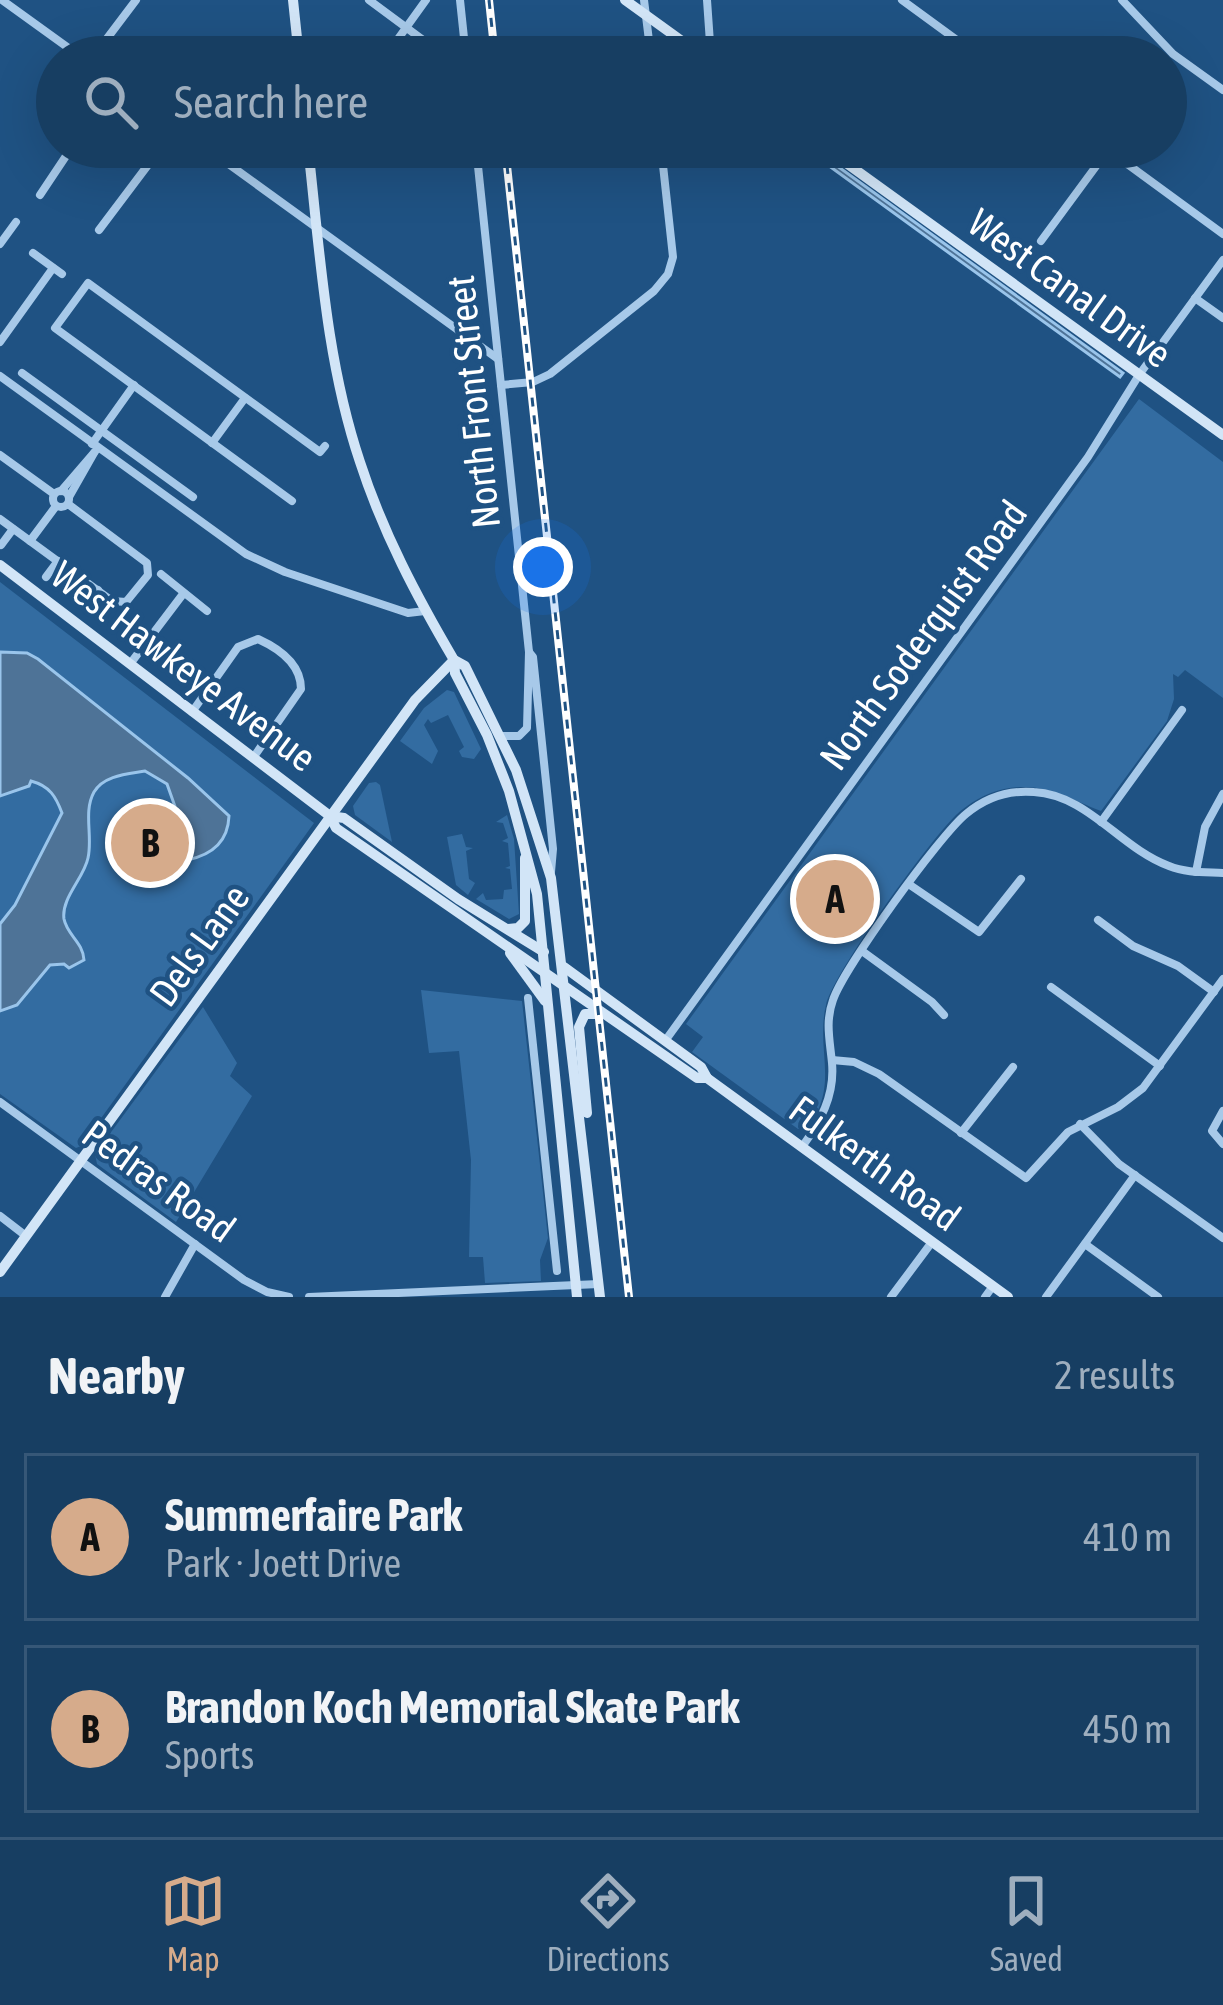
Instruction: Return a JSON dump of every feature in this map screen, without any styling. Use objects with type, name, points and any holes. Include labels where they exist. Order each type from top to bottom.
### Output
[{"type":"street","points":[[2,0],[52,36]]},
{"type":"street","points":[[109,36],[136,0]]},
{"type":"street","points":[[293,0],[297,36]]},
{"type":"street","points":[[369,0],[417,36]]},
{"type":"street","points":[[400,36],[426,0]]},
{"type":"street","points":[[460,0],[464,36]]},
{"type":"street","points":[[625,0],[676,36]]},
{"type":"street","points":[[644,0],[648,36]]},
{"type":"street","points":[[707,0],[707,36]]},
{"type":"street","points":[[902,0],[951,36]]},
{"type":"street","points":[[1123,0],[1156,36]]},
{"type":"street","points":[[1187,64],[1223,90]]},
{"type":"street","points":[[40,195],[58,168]]},
{"type":"street","points":[[99,230],[145,168]]},
{"type":"street","points":[[234,168],[498,359]]},
{"type":"street","points":[[310,168],[334,362],[353,441],[385,528],[454,660],[455,673],[503,775],[537,894],[576,1291]]},
{"type":"street","name":"North Front Street","points":[[478,168],[529,652],[527,728],[520,736],[501,736]]},
{"type":"street","points":[[501,385],[533,382],[550,374],[663,280],[673,254],[663,168]]},
{"type":"street","name":"West Canal Drive","points":[[853,168],[1223,435]]},
{"type":"street","points":[[1041,241],[1092,168]]},
{"type":"street","points":[[1133,168],[1223,234]]},
{"type":"street","points":[[0,244],[16,222]]},
{"type":"street","points":[[0,342],[58,271],[33,253]]},
{"type":"street","name":"North Soderquist Road","points":[[665,1041],[1088,457],[1139,375],[1223,260]]},
{"type":"street","points":[[292,501],[56,328],[88,283],[320,452],[325,446]]},
{"type":"street","points":[[1195,298],[1223,318]]},
{"type":"street","points":[[22,373],[193,497]]},
{"type":"street","points":[[0,376],[254,559],[408,613],[425,611]]},
{"type":"street","points":[[30,541],[134,386]]},
{"type":"street","points":[[212,443],[245,398]]},
{"type":"street","points":[[0,455],[63,496],[149,566],[148,574],[126,602],[117,603],[0,519]]},
{"type":"street","points":[[2,545],[14,529]]},
{"type":"street","points":[[46,577],[58,561]]},
{"type":"street","name":"West Hawkeye Avenue","points":[[0,565],[330,816],[336,829],[545,972]]},
{"type":"street","points":[[161,574],[207,611]]},
{"type":"street","points":[[86,606],[98,590]]},
{"type":"street","points":[[129,664],[183,594]]},
{"type":"street","points":[[192,712],[238,647],[258,639],[283,653],[295,667],[301,689],[253,758]]},
{"type":"street","name":"North Front Street","points":[[529,652],[553,849],[550,878]]},
{"type":"street","points":[[309,1297],[600,1291],[550,878],[526,796],[501,736],[465,666],[454,660]]},
{"type":"street","name":"Dels Lane","points":[[0,1272],[418,696],[454,660]]},
{"type":"street","points":[[1101,822],[1182,710]]},
{"type":"street","points":[[802,1147],[828,1104],[830,1007],[839,985],[957,822],[995,797],[1020,792],[1052,794],[1157,862],[1223,873]]},
{"type":"street","points":[[1196,872],[1202,835],[1223,794]]},
{"type":"street","name":"West Hawkeye Avenue","points":[[330,816],[344,818],[563,966]]},
{"type":"street","points":[[507,928],[518,928],[525,919],[526,855]]},
{"type":"street","points":[[910,885],[979,932],[1021,879]]},
{"type":"street","points":[[1098,920],[1139,950],[1178,966],[1214,992]]},
{"type":"street","points":[[485,929],[510,952],[547,1004]]},
{"type":"street","points":[[862,951],[944,1015]]},
{"type":"street","name":"Fulkerth Road","points":[[563,966],[932,1242],[989,1291],[1008,1297]]},
{"type":"street","name":"Fulkerth Road","points":[[545,972],[697,1078],[707,1078]]},
{"type":"street","points":[[832,1060],[854,1062],[879,1074],[1026,1178],[1061,1138],[1131,1099],[1223,980]]},
{"type":"street","points":[[1051,987],[1160,1066]]},
{"type":"street","points":[[528,998],[557,1271]]},
{"type":"street","points":[[584,1146],[587,1110],[579,1027],[585,1014],[606,1017]]},
{"type":"street","points":[[961,1133],[1013,1067]]},
{"type":"street","name":"Pedras Road","points":[[0,1102],[251,1285],[290,1297]]},
{"type":"street","points":[[1223,1111],[1212,1131],[1223,1144]]},
{"type":"street","points":[[1080,1124],[1103,1150],[1223,1238]]},
{"type":"street","points":[[542,1131],[559,1130]]},
{"type":"street","points":[[1046,1297],[1135,1175]]},
{"type":"street","points":[[0,1216],[26,1235]]},
{"type":"street","points":[[891,1297],[932,1242]]},
{"type":"street","points":[[165,1297],[195,1244]]},
{"type":"street","points":[[1085,1244],[1158,1297]]},
{"type":"street","points":[[248,1297],[251,1285]]},
{"type":"shaded area","points":[[832,168],[840,168],[1123,373],[1120,377]]},
{"type":"shaded area","points":[[1139,399],[1223,462],[1223,698],[1185,670],[1178,677],[1173,674],[1174,699],[1167,721],[1101,811],[1054,792],[1018,787],[984,796],[956,815],[884,907],[833,989],[823,1022],[822,1098],[806,1129],[798,1129],[692,1052],[703,1037],[686,1024]]},
{"type":"shaded area","points":[[0,582],[314,823],[76,1148],[0,1094]]},
{"type":"shaded area","points":[[0,652],[27,653],[38,659],[229,816],[217,846],[187,860],[181,854],[184,832],[167,784],[145,771],[117,776],[98,786],[89,808],[88,858],[64,911],[84,960],[69,968],[50,965],[17,1005],[0,1011],[0,924],[15,905],[62,813],[51,793],[31,781],[29,786],[0,796]]},
{"type":"shaded area","points":[[447,690],[454,692],[481,749],[474,759],[462,757],[459,751],[464,747],[448,715],[431,723],[428,719],[424,725],[438,751],[432,764],[400,741],[424,708]]},
{"type":"shaded area","points":[[376,782],[392,842],[355,815],[353,806],[369,783]]},
{"type":"shaded area","points":[[507,815],[514,839],[519,914],[509,919],[476,899],[483,893],[486,900],[503,899],[504,890],[512,889],[510,869],[505,868],[510,866],[508,843],[502,841],[508,838],[503,823],[496,822]]},
{"type":"shaded area","points":[[462,834],[466,847],[473,848],[466,851],[469,879],[475,883],[468,895],[456,885],[447,837]]},
{"type":"shaded area","points":[[421,990],[522,1001],[548,1238],[540,1260],[541,1281],[485,1283],[483,1257],[469,1257],[471,1160],[459,1051],[429,1053]]},
{"type":"shaded area","points":[[203,1007],[237,1063],[230,1076],[252,1096],[176,1222],[97,1164],[95,1154]]},
{"type":"railway","points":[[489,0],[493,36]]},
{"type":"railway","points":[[507,168],[629,1297]]},
{"type":"place","name":"Brandon Koch Memorial Skate Park","points":[[150,843]]},
{"type":"place","name":"Summerfaire Park","points":[[835,899]]}]
